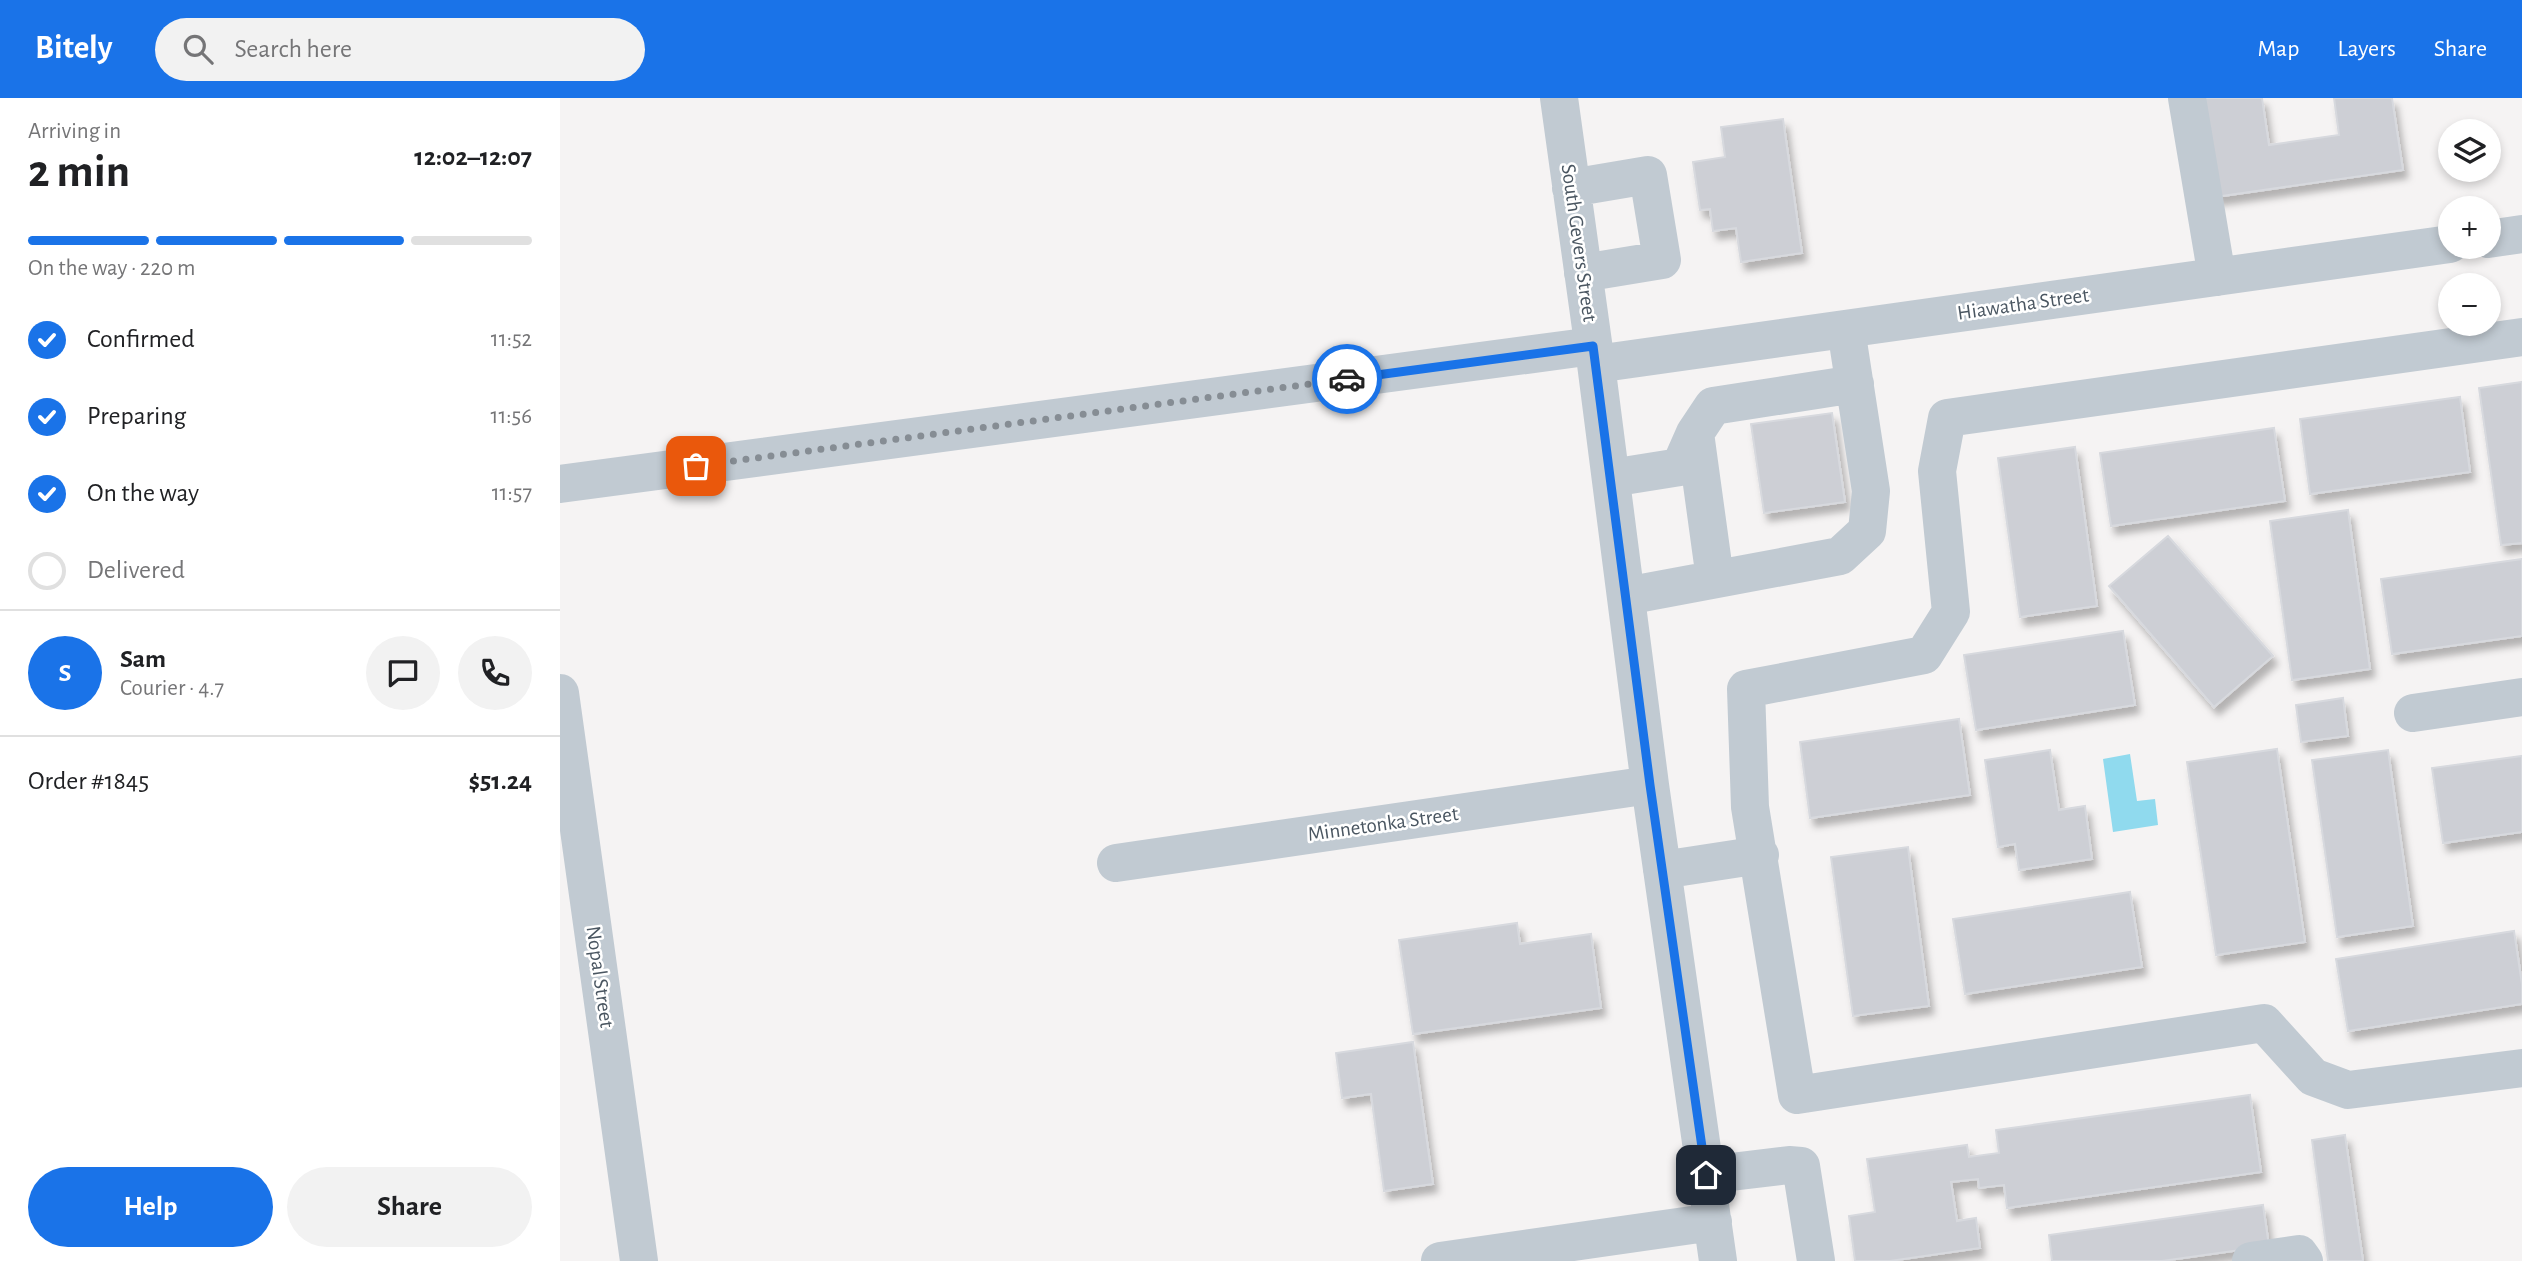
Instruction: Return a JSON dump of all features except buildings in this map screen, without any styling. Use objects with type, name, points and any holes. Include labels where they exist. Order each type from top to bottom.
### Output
[{"type":"street","name":"South Gevers Street","points":[[1559,98],[1650,785],[1718,1261]]},
{"type":"street","points":[[2187,98],[2217,277]]},
{"type":"street","points":[[1571,188],[1648,176],[1662,260],[1583,273]]},
{"type":"street","points":[[2501,237],[2522,234]]},
{"type":"street","name":"Hiawatha Street","points":[[560,484],[1595,355],[1846,329],[2438,246]]},
{"type":"street","points":[[1626,596],[1840,555],[1867,531],[1871,491],[1846,329]]},
{"type":"street","points":[[2522,337],[1947,418],[1937,471],[1951,612],[1924,655],[1746,689],[1750,807],[1760,855],[1797,1095],[2264,1023],[2313,1077],[2348,1090],[2522,1068]]},
{"type":"street","points":[[1611,478],[1680,467],[1695,433],[1713,406],[1854,384]]},
{"type":"street","points":[[1695,433],[1714,579]]},
{"type":"street","name":"Nopal Street","points":[[560,693],[639,1261]]},
{"type":"street","points":[[2413,713],[2522,697]]},
{"type":"street","name":"Minnetonka Street","points":[[1116,863],[1650,785]]},
{"type":"street","points":[[1662,870],[1760,855]]},
{"type":"street","points":[[1706,1175],[1789,1165],[1801,1166],[1816,1261]]},
{"type":"street","points":[[1440,1261],[1631,1247],[1713,1222]]},
{"type":"street","points":[[2251,1261],[2299,1254],[2304,1261]]},
{"type":"water","points":[[2130,754],[2137,801],[2155,799],[2158,825],[2113,832],[2103,759]]},
{"type":"way so far","points":[[696,466],[1347,379]]},
{"type":"route","points":[[1347,379],[1593,346],[1650,785],[1706,1175]]}]
